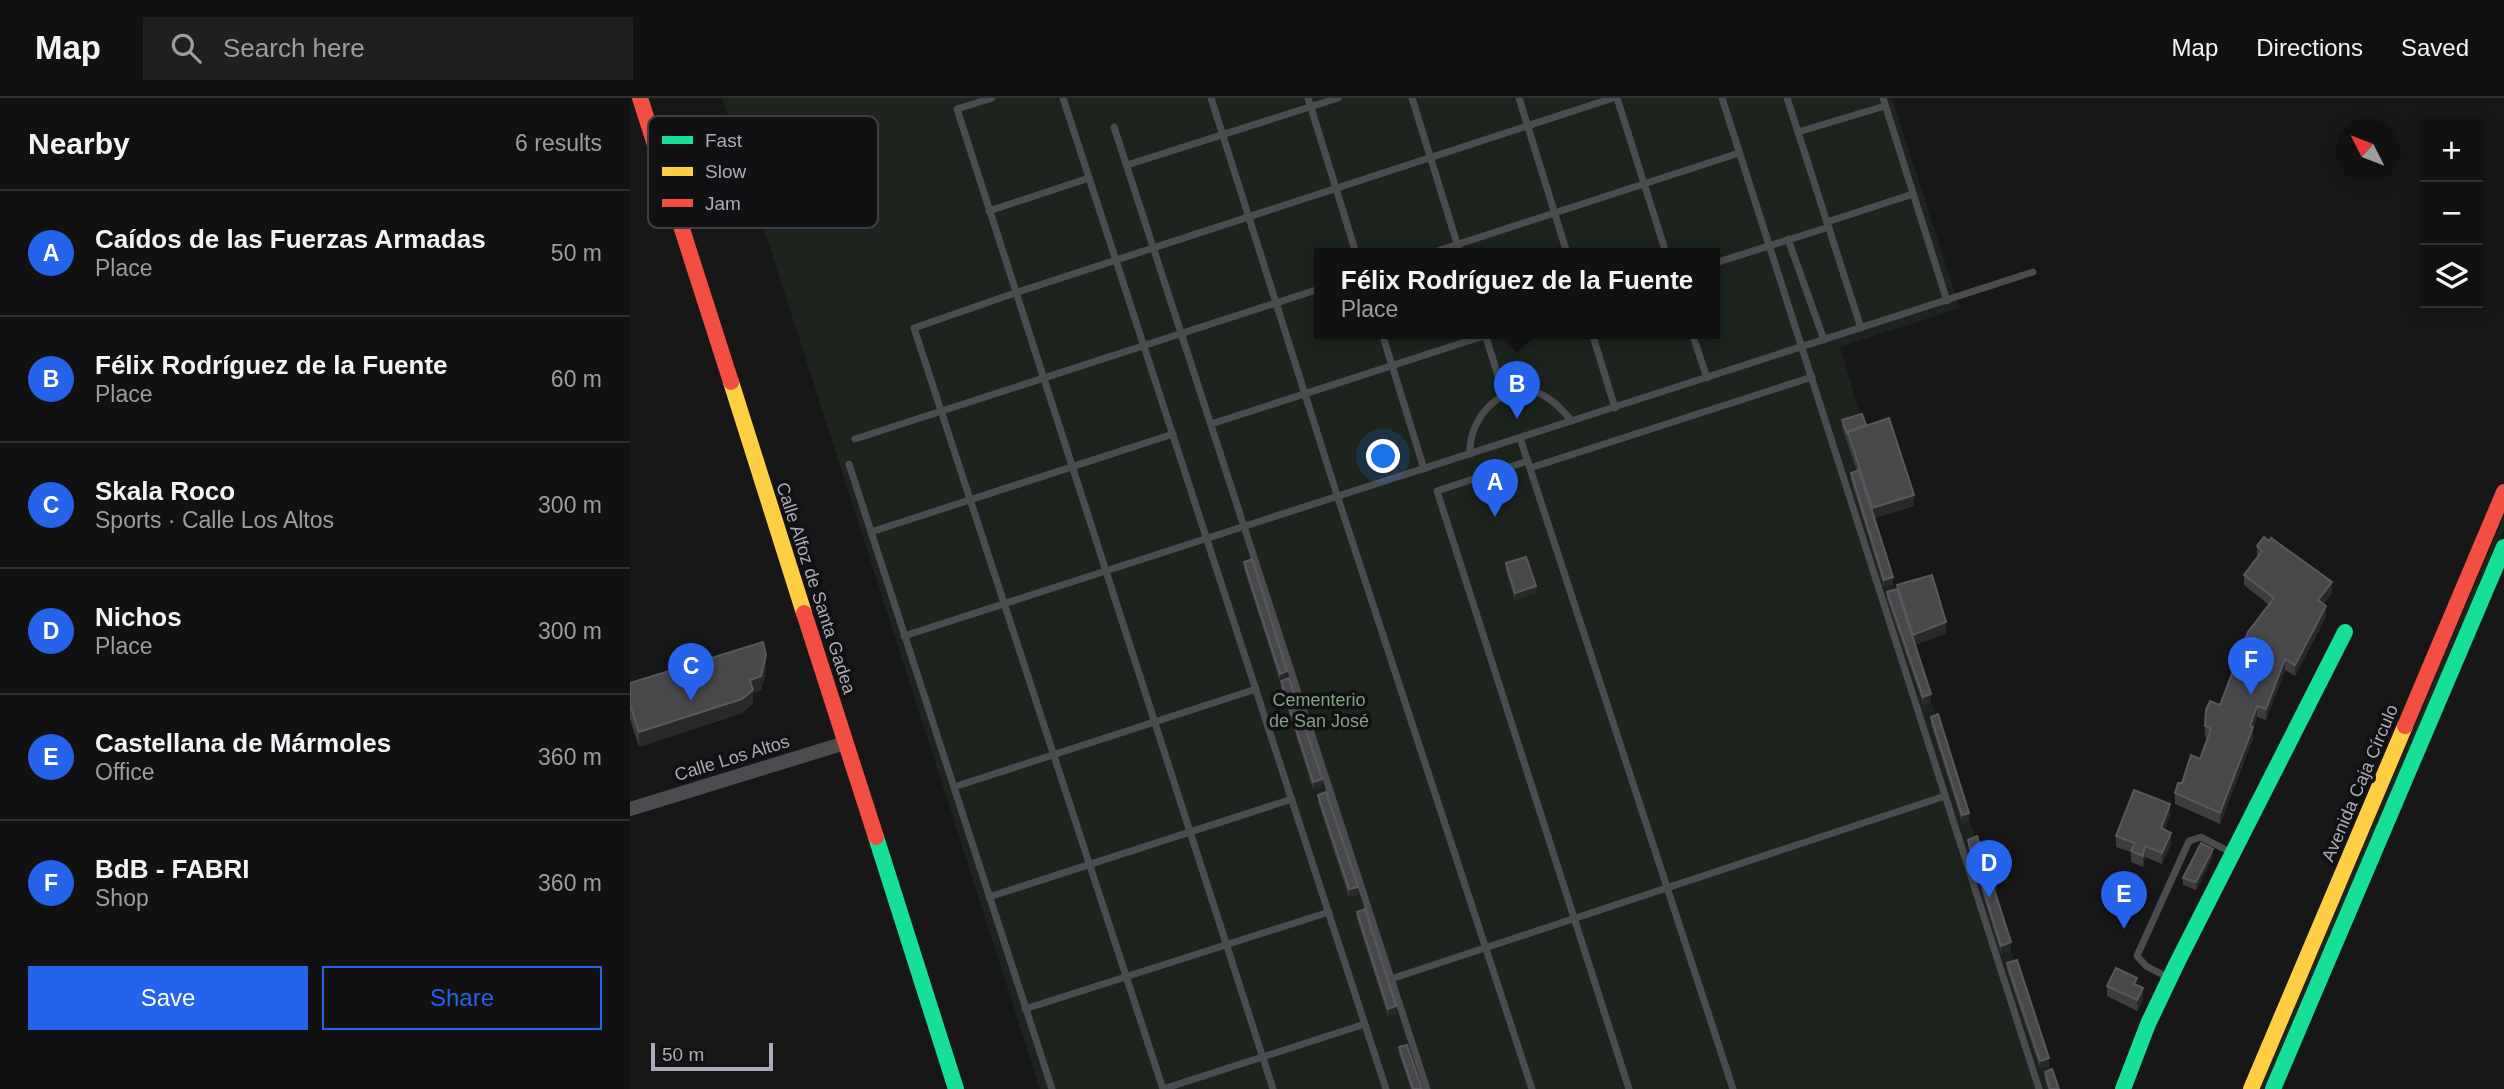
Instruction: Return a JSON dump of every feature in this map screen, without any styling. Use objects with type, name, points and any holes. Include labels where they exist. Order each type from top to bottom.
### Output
[{"type":"street","name":"Calle Alfoz de Santa Gadea","points":[[640,98],[648,123]]},
{"type":"street","name":"Calle Alfoz de Santa Gadea","points":[[681,228],[956,1089]]},
{"type":"street","name":"Avenida Caja Círculo","points":[[2251,1089],[2504,492]]},
{"type":"street","points":[[2273,1089],[2504,547]]},
{"type":"street","points":[[2123,1089],[2169,978],[2345,632]]},
{"type":"street","name":"Calle Los Altos","points":[[630,809],[845,743]]},
{"type":"lane","points":[[992,98],[957,109],[1273,1089]]},
{"type":"lane","points":[[1063,98],[1386,1089]]},
{"type":"lane","points":[[1211,98],[1337,495],[1532,1089]]},
{"type":"lane","points":[[1308,98],[1354,248]]},
{"type":"lane","points":[[1127,165],[1338,98]]},
{"type":"lane","points":[[1412,98],[1459,248],[1555,213],[1740,153]]},
{"type":"lane","points":[[1519,98],[1566,248]]},
{"type":"lane","points":[[1365,1024],[1163,1089],[914,328],[1614,98],[1664,248]]},
{"type":"lane","points":[[1722,98],[2039,1089]]},
{"type":"lane","points":[[1787,98],[1861,328]]},
{"type":"lane","points":[[1798,132],[1884,102],[1947,301]]},
{"type":"lane","points":[[1114,127],[1427,1089]]},
{"type":"lane","points":[[989,211],[1089,178]]},
{"type":"lane","points":[[1720,260],[1913,194]]},
{"type":"lane","points":[[1788,239],[1824,341]]},
{"type":"lane","points":[[904,636],[2033,272]]},
{"type":"lane","points":[[855,439],[1314,291]]},
{"type":"lane","points":[[1384,339],[1424,469]]},
{"type":"lane","points":[[1211,424],[1473,339]]},
{"type":"lane","points":[[1489,339],[1504,394]]},
{"type":"lane","points":[[1594,339],[1615,408]]},
{"type":"lane","points":[[1694,339],[1707,378]]},
{"type":"lane","points":[[1629,1089],[1437,491],[1812,377]]},
{"type":"lane","points":[[1470,454],[1469,443],[1478,422],[1487,409],[1504,394],[1522,391],[1540,394],[1554,403],[1572,421]]},
{"type":"lane","points":[[871,532],[1173,434]]},
{"type":"lane","points":[[1520,438],[1733,1089]]},
{"type":"lane","points":[[849,464],[1052,1089]]},
{"type":"lane","points":[[954,787],[1256,689]]},
{"type":"lane","points":[[1391,979],[1945,796]]},
{"type":"lane","points":[[989,897],[1292,799]]},
{"type":"lane","points":[[2169,978],[2146,966],[2137,956],[2189,841],[2201,837],[2232,853]]},
{"type":"lane","points":[[1026,1009],[1329,912]]},
{"type":"green space","name":"Cementerio de San José","points":[[722,98],[1892,98],[1960,308],[1840,347],[1862,421],[1843,427],[2056,1089],[1040,1089],[764,228],[878,228],[878,116],[728,116]]},
{"type":"green space","points":[[2504,516],[2504,529],[2265,1089],[2259,1089]]},
{"type":"building","points":[[1862,414],[1866,425],[1848,432],[1848,435],[1842,420]]},
{"type":"building","points":[[1889,418],[1914,495],[1872,508],[1848,432]]},
{"type":"building","points":[[1859,470],[1893,577],[1884,580],[1851,473]]},
{"type":"building","points":[[2264,537],[2269,541],[2271,538],[2332,582],[2318,600],[2326,606],[2295,665],[2285,659],[2266,709],[2257,706],[2250,726],[2253,727],[2220,813],[2175,793],[2178,783],[2182,783],[2191,755],[2200,759],[2211,729],[2205,726],[2206,710],[2210,701],[2220,705],[2248,632],[2274,598],[2244,575],[2262,551],[2257,546]]},
{"type":"building","points":[[1526,557],[1536,586],[1515,593],[1506,563]]},
{"type":"building","points":[[1252,559],[1287,671],[1280,674],[1244,562]]},
{"type":"building","points":[[1932,575],[1946,622],[1913,635],[1897,585]]},
{"type":"building","points":[[1897,589],[1931,694],[1923,697],[1887,592]]},
{"type":"building","points":[[763,642],[766,655],[761,676],[750,680],[753,690],[742,699],[639,732],[630,705],[630,683]]},
{"type":"building","points":[[1289,678],[1322,779],[1313,782],[1281,681]]},
{"type":"building","points":[[1938,714],[1969,813],[1962,815],[1931,717]]},
{"type":"building","points":[[2134,790],[2170,804],[2161,828],[2171,833],[2162,853],[2145,846],[2143,856],[2131,851],[2135,843],[2116,836]]},
{"type":"building","points":[[1326,792],[1358,887],[1349,889],[1318,795]]},
{"type":"building","points":[[1977,836],[2011,942],[2001,946],[1968,840]]},
{"type":"building","points":[[2201,843],[2213,849],[2196,882],[2183,878]]},
{"type":"building","points":[[1365,909],[1396,1006],[1388,1009],[1357,912]]},
{"type":"building","points":[[2017,960],[2049,1058],[2040,1061],[2007,963]]},
{"type":"building","points":[[2116,968],[2137,978],[2134,984],[2143,988],[2137,1000],[2107,986]]},
{"type":"building","points":[[1407,1045],[1422,1089],[1413,1089],[1399,1047]]},
{"type":"building","points":[[2052,1069],[2059,1089],[2050,1089],[2045,1072]]},
{"type":"traffic: fast","points":[[2273,1089],[2504,547]]},
{"type":"traffic: fast","points":[[2123,1089],[2148,1024],[2177,963],[2345,632]]},
{"type":"traffic: fast","points":[[876,837],[956,1089]]},
{"type":"traffic: slow","points":[[731,382],[804,613]]},
{"type":"traffic: slow","points":[[2251,1089],[2405,726]]},
{"type":"traffic: jam","points":[[640,98],[648,123]]},
{"type":"traffic: jam","points":[[682,228],[731,382]]},
{"type":"traffic: jam","points":[[2405,726],[2504,492]]},
{"type":"traffic: jam","points":[[804,613],[876,837]]},
{"type":"place","name":"Félix Rodríguez de la Fuente","points":[[1517,419]]},
{"type":"place","name":"Caídos de las Fuerzas Armadas","points":[[1495,517]]},
{"type":"place","name":"BdB - FABRI","points":[[2251,695]]},
{"type":"place","name":"Skala Roco","points":[[691,701]]},
{"type":"place","name":"Nichos","points":[[1989,898]]},
{"type":"place","name":"Castellana de Mármoles","points":[[2124,929]]}]
